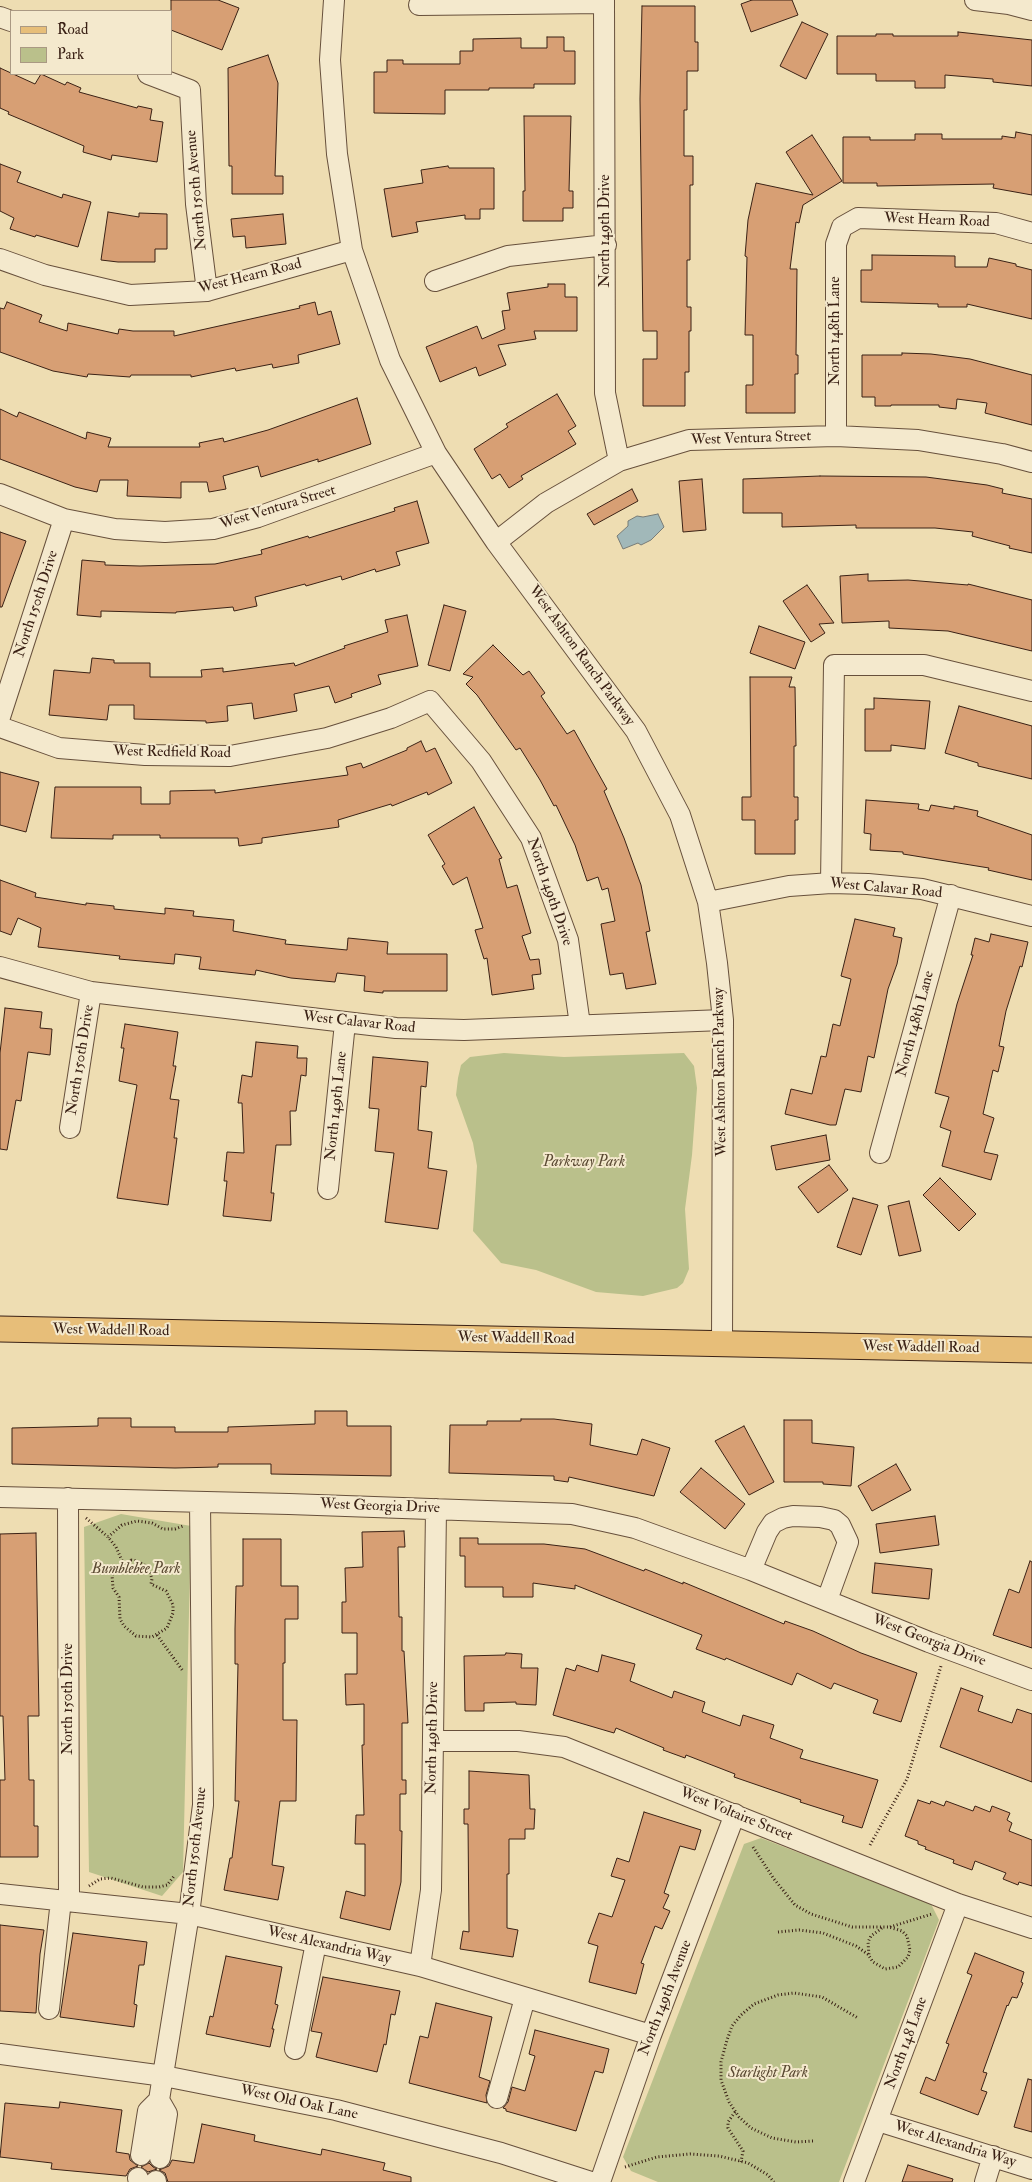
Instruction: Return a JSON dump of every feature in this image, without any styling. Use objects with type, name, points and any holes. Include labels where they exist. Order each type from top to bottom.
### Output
[{"type":"main road","name":"West Waddell Road","points":[[0,1329],[1032,1350]]},
{"type":"street","name":"West Ashton Ranch Parkway","points":[[334,0],[330,60],[335,135],[352,250],[390,360],[436,453],[496,542],[636,731],[680,816],[708,902],[717,963],[722,1020],[722,1343]]},
{"type":"street","points":[[975,0],[1009,4],[1032,10]]},
{"type":"street","points":[[419,5],[604,1]]},
{"type":"street","name":"North 149th Drive","points":[[604,1],[605,393],[619,461]]},
{"type":"street","name":"North 150th Avenue","points":[[151,75],[190,90],[196,204],[207,291]]},
{"type":"street","name":"West Hearn Road","points":[[842,227],[858,218],[868,218],[996,223],[1032,233]]},
{"type":"street","name":"North 148th Lane","points":[[836,436],[836,244],[842,227]]},
{"type":"street","points":[[436,281],[508,256],[606,245]]},
{"type":"street","name":"West Hearn Road","points":[[0,259],[45,275],[130,295],[207,291],[352,250]]},
{"type":"street","name":"West Ventura Street","points":[[496,542],[546,503],[619,461],[689,440],[836,436],[918,440],[1002,454],[1032,462]]},
{"type":"street","name":"West Ventura Street","points":[[0,494],[64,519],[115,529],[155,532],[212,529],[276,511],[436,453]]},
{"type":"street","name":"North 150th Drive","points":[[0,717],[64,519]]},
{"type":"street","points":[[831,883],[834,665],[924,665],[1032,690]]},
{"type":"street","name":"North 149th Drive","points":[[430,701],[481,761],[531,838],[568,940],[580,1025]]},
{"type":"street","name":"West Redfield Road","points":[[0,727],[59,748],[145,755],[230,756],[327,738],[391,718],[430,701]]},
{"type":"street","name":"West Calavar Road","points":[[708,902],[789,886],[831,883],[922,889],[1032,916]]},
{"type":"street","name":"North 148th Lane","points":[[880,1153],[952,895]]},
{"type":"street","name":"West Calavar Road","points":[[0,967],[91,992],[396,1028],[464,1030],[722,1020]]},
{"type":"street","name":"North 150th Drive","points":[[70,1128],[91,992]]},
{"type":"street","name":"North 149th Lane","points":[[328,1189],[345,1023]]},
{"type":"street","name":"West Georgia Drive","points":[[0,1497],[572,1514],[636,1528],[752,1570],[928,1642],[1032,1680]]},
{"type":"street","name":"North 150th Drive","points":[[49,2008],[65,1900],[68,1498]]},
{"type":"street","name":"North 150th Avenue","points":[[151,2151],[148,2111],[159,2100],[164,2076],[204,1805],[200,1502]]},
{"type":"street","name":"North 149th Drive","points":[[420,1966],[431,1890],[436,1509]]},
{"type":"street","points":[[752,1570],[767,1532],[773,1523],[793,1516],[834,1520],[840,1525],[848,1542],[827,1600]]},
{"type":"street","name":"West Voltaire Street","points":[[433,1741],[518,1741],[564,1747],[958,1904],[1032,1928]]},
{"type":"street","name":"North 149th Avenue","points":[[600,2182],[651,2035],[736,1814]]},
{"type":"street","name":"West Alexandria Way","points":[[0,1894],[189,1914],[420,1966],[651,2035]]},
{"type":"street","name":"North 148 Lane","points":[[854,2182],[958,1904]]},
{"type":"street","points":[[295,2049],[316,1943]]},
{"type":"street","points":[[498,2098],[525,1998]]},
{"type":"street","name":"West Old Oak Lane","points":[[0,2054],[164,2076],[326,2108],[501,2153],[591,2182]]},
{"type":"street","name":"West Alexandria Way","points":[[878,2121],[1032,2169]]},
{"type":"street","points":[[985,2182],[993,2156]]},
{"type":"path","points":[[86,1518],[116,1546],[123,1563]]},
{"type":"path","points":[[108,1537],[122,1525],[130,1522],[146,1522],[168,1529],[175,1529],[186,1524]]},
{"type":"path","points":[[131,1560],[148,1566],[152,1578],[151,1584],[166,1591],[170,1597],[173,1605],[171,1621],[167,1628],[157,1635],[136,1636],[124,1626],[120,1619],[120,1597],[113,1588],[112,1580],[114,1570],[123,1563],[131,1560]]},
{"type":"path","points":[[157,1635],[178,1662],[187,1679]]},
{"type":"path","points":[[870,1845],[908,1779],[942,1666]]},
{"type":"path","points":[[753,1847],[774,1879],[795,1905],[811,1914],[852,1927],[882,1928],[938,1911]]},
{"type":"path","points":[[65,1900],[100,1879],[111,1878],[143,1887],[167,1885],[176,1874],[178,1868]]},
{"type":"path","points":[[778,1932],[799,1930],[824,1933],[856,1946],[869,1956],[873,1962],[885,1968],[898,1966],[904,1962],[910,1950],[907,1936],[896,1928],[889,1927]]},
{"type":"path","points":[[869,1956],[868,1949],[871,1936],[882,1928]]},
{"type":"path","points":[[814,2141],[796,2142],[772,2138],[752,2128],[735,2112],[725,2094],[721,2080],[721,2062],[732,2026],[736,2019],[754,2004],[778,1995],[811,1994],[822,1996],[858,2018]]},
{"type":"path","points":[[735,2112],[728,2122],[728,2128],[743,2151],[741,2162]]},
{"type":"path","points":[[622,2168],[657,2157],[690,2154],[719,2156],[748,2164],[768,2176],[774,2182]]},
{"type":"green space","name":"Parkway Park","points":[[504,1053],[564,1057],[684,1053],[694,1066],[697,1088],[692,1155],[685,1209],[689,1269],[683,1283],[677,1288],[643,1296],[596,1292],[536,1270],[501,1263],[473,1231],[477,1166],[473,1143],[456,1095],[458,1078],[461,1065],[470,1057]]},
{"type":"green space","name":"Bumblebee Park","points":[[121,1514],[191,1526],[183,1872],[162,1896],[89,1872],[84,1527]]},
{"type":"green space","name":"Starlight Park","points":[[761,1838],[931,1904],[939,1920],[839,2182],[658,2182],[631,2171],[623,2157],[744,1844]]},
{"type":"water","points":[[658,514],[664,527],[651,540],[641,545],[638,543],[623,549],[617,536],[628,526],[628,521],[637,516],[643,517]]},
{"type":"building","points":[[171,0],[218,0],[239,8],[222,50],[172,30]]},
{"type":"building","points":[[752,0],[792,0],[798,15],[751,32],[741,4]]},
{"type":"building","points":[[642,6],[695,6],[695,42],[698,42],[698,71],[687,71],[687,110],[684,110],[684,156],[693,156],[693,185],[690,185],[690,260],[687,260],[687,307],[691,307],[691,331],[689,331],[689,372],[685,372],[685,406],[643,406],[643,359],[657,359],[657,331],[643,331],[640,99]]},
{"type":"building","points":[[802,22],[828,34],[806,79],[780,66]]},
{"type":"building","points":[[958,32],[1032,40],[1032,86],[993,82],[993,79],[945,75],[945,88],[915,88],[915,81],[876,81],[876,74],[837,74],[837,36],[893,34],[893,36],[958,36]]},
{"type":"building","points":[[547,37],[564,37],[564,51],[575,51],[575,84],[534,84],[534,88],[445,90],[445,114],[374,113],[374,72],[387,72],[387,60],[403,60],[403,64],[460,64],[460,51],[473,51],[473,39],[521,38],[521,48],[547,48]]},
{"type":"building","points":[[268,55],[278,83],[275,176],[283,176],[283,194],[232,194],[232,166],[229,166],[228,68]]},
{"type":"building","points":[[0,68],[10,73],[10,75],[15,75],[35,84],[40,75],[43,75],[65,85],[67,82],[81,88],[79,92],[137,108],[138,106],[152,109],[150,120],[163,122],[157,162],[112,155],[111,160],[83,152],[84,146],[8,114],[9,112],[0,108]]},
{"type":"building","points":[[524,116],[571,116],[569,191],[573,191],[573,208],[563,208],[563,221],[523,221],[523,191],[525,191]]},
{"type":"building","points":[[1016,132],[1032,135],[1032,195],[993,188],[994,184],[877,186],[877,183],[843,183],[843,137],[870,137],[870,140],[915,140],[915,134],[942,134],[942,139],[1002,139],[1002,136],[1015,138]]},
{"type":"building","points":[[812,135],[842,181],[803,205],[799,223],[796,222],[790,269],[797,269],[796,355],[798,355],[798,374],[795,374],[795,413],[746,413],[746,385],[753,385],[753,335],[745,335],[747,257],[745,256],[748,220],[756,183],[813,195],[786,152]]},
{"type":"building","points":[[0,164],[21,172],[17,182],[62,198],[63,194],[91,202],[78,247],[10,229],[14,218],[0,211]]},
{"type":"building","points":[[448,166],[449,168],[494,168],[494,209],[480,209],[480,219],[465,219],[465,215],[416,222],[418,232],[392,237],[384,189],[423,183],[421,170]]},
{"type":"building","points":[[108,212],[139,217],[139,213],[167,214],[167,249],[155,249],[155,262],[101,260]]},
{"type":"building","points":[[283,214],[286,244],[246,248],[245,236],[233,237],[231,219]]},
{"type":"building","points":[[872,255],[955,256],[955,267],[987,267],[989,258],[1032,270],[1032,319],[967,304],[967,307],[938,307],[938,304],[861,302],[861,270],[872,270]]},
{"type":"building","points":[[548,284],[565,284],[565,297],[577,297],[577,331],[534,331],[536,339],[498,345],[506,365],[479,376],[476,367],[440,382],[426,347],[477,326],[482,339],[505,329],[502,311],[510,310],[507,293],[548,287]]},
{"type":"building","points":[[7,302],[42,315],[39,322],[67,331],[68,323],[118,334],[119,329],[174,331],[174,336],[300,308],[299,306],[315,302],[318,315],[331,311],[340,344],[298,355],[299,363],[273,368],[272,364],[236,371],[235,368],[191,377],[191,375],[131,375],[130,377],[88,374],[87,377],[53,371],[0,352],[0,308],[4,309]]},
{"type":"building","points":[[902,353],[931,354],[970,359],[1032,375],[1032,425],[985,413],[987,403],[957,399],[956,409],[939,407],[939,405],[875,406],[875,397],[862,397],[862,355],[902,355]]},
{"type":"building","points":[[557,394],[576,426],[568,431],[576,444],[521,476],[523,479],[509,488],[500,474],[492,479],[474,449],[508,427],[506,424]]},
{"type":"building","points":[[357,398],[371,444],[318,462],[318,459],[261,477],[258,466],[223,476],[226,489],[209,492],[207,482],[181,482],[181,498],[127,496],[128,480],[100,480],[97,492],[75,487],[0,459],[0,409],[17,417],[19,412],[86,439],[87,432],[111,438],[108,447],[200,447],[199,443],[223,438],[224,442],[268,430]]},
{"type":"building","points":[[820,476],[926,477],[987,485],[1003,489],[1002,493],[1032,499],[1032,553],[972,536],[973,532],[935,528],[856,528],[856,525],[782,527],[782,513],[743,513],[743,479]]},
{"type":"building","points":[[702,479],[706,530],[683,532],[679,481]]},
{"type":"building","points":[[632,489],[638,501],[594,525],[587,514]]},
{"type":"building","points":[[417,501],[429,543],[396,552],[400,565],[376,572],[375,569],[342,580],[341,576],[255,597],[257,606],[234,611],[233,607],[176,613],[101,611],[101,617],[77,615],[82,560],[105,562],[105,565],[215,564],[262,554],[261,550],[308,536],[309,538],[395,511],[394,508]]},
{"type":"building","points":[[0,532],[26,541],[2,607],[0,607]]},
{"type":"building","points":[[868,574],[868,581],[908,580],[968,584],[1032,600],[1032,651],[948,631],[889,628],[889,621],[842,623],[840,576]]},
{"type":"building","points":[[807,585],[834,623],[819,624],[825,633],[811,642],[783,601]]},
{"type":"building","points":[[444,605],[466,611],[450,671],[428,665]]},
{"type":"building","points":[[407,615],[418,666],[378,675],[381,684],[351,694],[352,697],[335,703],[329,686],[294,694],[297,711],[254,719],[252,703],[227,706],[228,721],[206,723],[206,721],[134,719],[134,705],[109,705],[107,720],[49,715],[54,670],[90,673],[92,658],[114,660],[114,663],[150,663],[150,677],[202,677],[201,670],[223,668],[223,672],[294,663],[295,666],[345,648],[344,646],[388,632],[385,620]]},
{"type":"building","points":[[759,626],[805,642],[795,669],[750,653]]},
{"type":"building","points":[[493,645],[523,675],[529,671],[545,693],[541,696],[567,734],[574,730],[607,789],[604,791],[641,885],[650,931],[646,932],[656,984],[626,989],[623,973],[610,975],[601,924],[615,921],[608,888],[602,890],[598,877],[587,881],[575,845],[556,805],[554,806],[520,748],[516,750],[477,695],[466,684],[473,677],[463,674]]},
{"type":"building","points":[[750,677],[792,677],[789,687],[795,687],[796,746],[794,746],[794,797],[798,797],[798,820],[795,820],[795,854],[755,854],[755,820],[742,820],[742,797],[751,797]]},
{"type":"building","points":[[874,698],[930,701],[925,749],[891,745],[891,751],[865,751],[865,709],[874,709]]},
{"type":"building","points":[[959,706],[1032,726],[1032,779],[978,766],[978,763],[945,753]]},
{"type":"building","points":[[421,741],[426,752],[435,748],[452,783],[428,795],[427,792],[392,806],[391,804],[338,820],[339,827],[262,838],[262,843],[239,846],[238,838],[160,838],[160,835],[113,835],[113,839],[51,838],[55,787],[141,787],[141,804],[170,804],[170,791],[215,790],[215,793],[348,775],[346,767],[361,763],[363,768],[407,750],[407,748]]},
{"type":"building","points":[[0,772],[39,782],[26,832],[0,825]]},
{"type":"building","points":[[866,800],[919,804],[918,809],[929,811],[931,805],[954,809],[954,806],[978,811],[977,816],[1032,835],[1032,880],[988,870],[989,868],[903,854],[903,852],[870,850],[871,834],[864,833]]},
{"type":"building","points":[[474,807],[502,858],[499,859],[507,888],[517,885],[531,933],[522,936],[530,960],[539,959],[541,974],[532,975],[534,989],[492,995],[487,958],[484,959],[475,930],[483,928],[467,877],[453,885],[442,866],[445,864],[428,835]]},
{"type":"building","points":[[0,880],[36,893],[35,897],[86,905],[86,903],[114,906],[114,909],[165,914],[165,908],[194,911],[193,916],[234,920],[233,931],[286,940],[285,944],[347,950],[348,938],[388,942],[387,954],[447,954],[447,991],[383,991],[383,993],[364,991],[365,976],[337,973],[335,982],[291,978],[256,970],[255,975],[199,969],[201,957],[175,954],[174,964],[119,959],[120,956],[38,947],[41,928],[18,918],[11,935],[0,931]]},
{"type":"building","points":[[855,919],[895,928],[893,936],[902,938],[897,964],[888,989],[874,1058],[868,1056],[861,1092],[845,1089],[836,1125],[830,1125],[785,1114],[791,1089],[812,1094],[821,1056],[826,1057],[833,1024],[840,1026],[851,979],[841,976]]},
{"type":"building","points":[[991,934],[1028,942],[1022,967],[1020,966],[1006,1011],[999,1046],[1004,1047],[998,1072],[993,1070],[983,1114],[994,1118],[984,1152],[998,1155],[991,1180],[942,1166],[951,1131],[940,1127],[949,1097],[935,1093],[957,1004],[973,955],[971,955],[975,938],[989,942]]},
{"type":"building","points":[[5,1008],[42,1012],[40,1028],[52,1029],[50,1055],[28,1052],[21,1101],[16,1100],[7,1150],[0,1149],[0,1053]]},
{"type":"building","points":[[125,1024],[178,1032],[173,1066],[176,1066],[170,1099],[179,1100],[174,1138],[177,1138],[168,1205],[117,1198],[137,1085],[119,1081],[124,1048],[121,1048]]},
{"type":"building","points":[[256,1042],[298,1046],[297,1058],[307,1058],[306,1076],[301,1075],[296,1111],[290,1111],[291,1145],[276,1145],[271,1193],[274,1193],[271,1221],[223,1216],[227,1181],[224,1181],[227,1152],[244,1153],[242,1103],[238,1103],[242,1075],[252,1077]]},
{"type":"building","points":[[373,1057],[428,1062],[426,1087],[421,1086],[418,1130],[432,1132],[428,1168],[447,1171],[438,1229],[385,1222],[394,1153],[375,1151],[379,1109],[369,1108]]},
{"type":"building","points":[[826,1135],[830,1160],[776,1170],[771,1146]]},
{"type":"building","points":[[829,1165],[848,1190],[818,1213],[798,1187]]},
{"type":"building","points":[[940,1178],[976,1214],[959,1231],[923,1195]]},
{"type":"building","points":[[853,1198],[878,1205],[861,1255],[837,1247]]},
{"type":"building","points":[[909,1201],[921,1251],[899,1256],[888,1206]]},
{"type":"building","points":[[315,1411],[347,1411],[347,1426],[391,1426],[391,1476],[271,1474],[271,1464],[218,1464],[218,1467],[175,1468],[12,1464],[12,1428],[98,1426],[98,1418],[131,1418],[131,1427],[175,1427],[175,1432],[228,1432],[228,1427],[315,1424]]},
{"type":"building","points":[[521,1419],[554,1419],[592,1424],[590,1445],[637,1455],[642,1439],[670,1448],[654,1496],[569,1477],[568,1482],[554,1480],[554,1476],[449,1473],[450,1425],[487,1425],[487,1421],[521,1421]]},
{"type":"building","points":[[784,1420],[812,1420],[812,1443],[854,1447],[851,1486],[823,1484],[823,1482],[784,1482]]},
{"type":"building","points":[[744,1426],[774,1482],[749,1495],[715,1441]]},
{"type":"building","points":[[896,1464],[911,1490],[872,1511],[858,1486]]},
{"type":"building","points":[[701,1468],[745,1504],[725,1529],[680,1492]]},
{"type":"building","points":[[935,1516],[939,1545],[880,1553],[876,1524]]},
{"type":"building","points":[[404,1531],[405,1547],[398,1547],[399,1617],[402,1617],[402,1651],[404,1651],[408,1723],[402,1723],[402,1780],[406,1780],[406,1794],[400,1794],[400,1831],[402,1831],[401,1882],[390,1930],[340,1918],[346,1891],[365,1896],[365,1844],[355,1844],[356,1815],[364,1815],[362,1745],[364,1745],[364,1704],[346,1705],[345,1674],[357,1674],[357,1633],[342,1633],[342,1602],[346,1602],[345,1568],[363,1567],[362,1532]]},
{"type":"building","points":[[36,1533],[39,1716],[28,1716],[29,1780],[34,1780],[34,1826],[38,1826],[38,1857],[0,1857],[0,1780],[5,1780],[3,1716],[0,1716],[0,1534]]},
{"type":"building","points":[[460,1538],[478,1538],[478,1544],[544,1544],[585,1549],[644,1571],[645,1569],[683,1584],[683,1582],[784,1624],[785,1621],[813,1631],[861,1653],[917,1673],[901,1722],[873,1713],[878,1700],[834,1683],[831,1689],[797,1673],[792,1685],[726,1658],[725,1660],[696,1649],[702,1635],[575,1585],[575,1589],[533,1583],[533,1597],[503,1597],[503,1587],[465,1587],[465,1556],[460,1556]]},
{"type":"building","points":[[243,1539],[281,1539],[281,1586],[298,1586],[298,1619],[285,1619],[285,1663],[283,1663],[283,1720],[297,1720],[296,1801],[280,1801],[272,1865],[284,1867],[278,1900],[224,1890],[230,1858],[232,1858],[239,1801],[235,1801],[238,1664],[235,1664],[235,1629],[236,1586],[243,1586]]},
{"type":"building","points":[[1030,1561],[1032,1562],[1032,1648],[993,1635],[1009,1589],[1019,1593]]},
{"type":"building","points":[[875,1563],[932,1569],[929,1599],[872,1593]]},
{"type":"building","points":[[506,1653],[522,1654],[521,1668],[538,1668],[536,1705],[516,1704],[516,1702],[484,1703],[484,1711],[465,1711],[464,1656],[505,1655]]},
{"type":"building","points":[[602,1655],[635,1664],[630,1681],[672,1698],[674,1691],[705,1702],[702,1712],[740,1726],[743,1715],[774,1725],[770,1738],[803,1750],[800,1758],[878,1780],[862,1828],[842,1822],[844,1816],[800,1802],[801,1800],[734,1777],[735,1774],[686,1755],[685,1758],[663,1750],[664,1748],[616,1728],[614,1733],[553,1715],[566,1668],[575,1671],[577,1665],[598,1672]]},
{"type":"building","points":[[961,1688],[983,1696],[978,1711],[1012,1723],[1017,1709],[1032,1714],[1032,1782],[940,1747]]},
{"type":"building","points":[[469,1771],[529,1775],[530,1809],[535,1809],[534,1829],[525,1829],[525,1839],[509,1839],[507,1928],[518,1930],[513,1957],[460,1949],[463,1931],[469,1932],[468,1824],[464,1824],[464,1809],[469,1809]]},
{"type":"building","points":[[918,1800],[930,1804],[931,1801],[944,1806],[946,1801],[973,1811],[975,1806],[990,1812],[992,1806],[1010,1813],[1007,1820],[1012,1823],[1009,1831],[1032,1840],[1032,1886],[1019,1882],[1018,1885],[1003,1879],[1006,1873],[975,1861],[972,1870],[953,1863],[954,1860],[925,1849],[926,1847],[918,1844],[918,1841],[905,1836]]},
{"type":"building","points":[[644,1812],[701,1830],[695,1850],[680,1846],[664,1893],[669,1895],[663,1908],[670,1911],[662,1929],[655,1926],[641,1963],[644,1964],[636,1994],[589,1982],[598,1946],[588,1943],[599,1913],[612,1917],[625,1880],[611,1876],[617,1858],[629,1862]]},
{"type":"building","points":[[0,1925],[44,1930],[40,1954],[36,2013],[0,2011]]},
{"type":"building","points":[[73,1933],[147,1942],[144,1965],[139,1965],[134,2004],[137,2005],[134,2027],[60,2017]]},
{"type":"building","points":[[975,1953],[1024,1972],[1021,1982],[1023,1983],[1017,1998],[1012,1997],[1007,2005],[983,2072],[987,2073],[981,2090],[987,2092],[978,2115],[920,2093],[926,2077],[935,2081],[949,2044],[946,2043],[972,1975],[967,1973]]},
{"type":"building","points":[[226,1956],[282,1967],[275,2004],[278,2005],[270,2047],[206,2034],[210,2016],[213,2017]]},
{"type":"building","points":[[323,1977],[400,1991],[395,2015],[391,2014],[386,2045],[384,2044],[377,2072],[316,2057],[322,2033],[311,2031]]},
{"type":"building","points":[[436,2003],[492,2017],[479,2077],[490,2081],[486,2095],[487,2103],[409,2083],[420,2036],[428,2038]]},
{"type":"building","points":[[535,2030],[609,2049],[603,2073],[595,2071],[576,2131],[506,2111],[503,2108],[508,2102],[512,2087],[525,2091],[535,2056],[529,2054]]},
{"type":"building","points":[[1028,2079],[1032,2080],[1032,2132],[1014,2127]]},
{"type":"building","points":[[60,2102],[122,2110],[116,2152],[129,2154],[130,2160],[138,2166],[130,2169],[126,2176],[51,2169],[52,2163],[0,2157],[5,2103],[59,2108]]},
{"type":"building","points":[[202,2124],[255,2135],[254,2141],[321,2155],[322,2149],[385,2163],[383,2170],[411,2177],[411,2182],[168,2182],[165,2173],[159,2170],[169,2166],[172,2160],[194,2163]]},
{"type":"building","points":[[149,2163],[157,2169],[148,2172],[141,2167]]},
{"type":"building","points":[[908,2165],[953,2179],[952,2182],[902,2182]]}]
